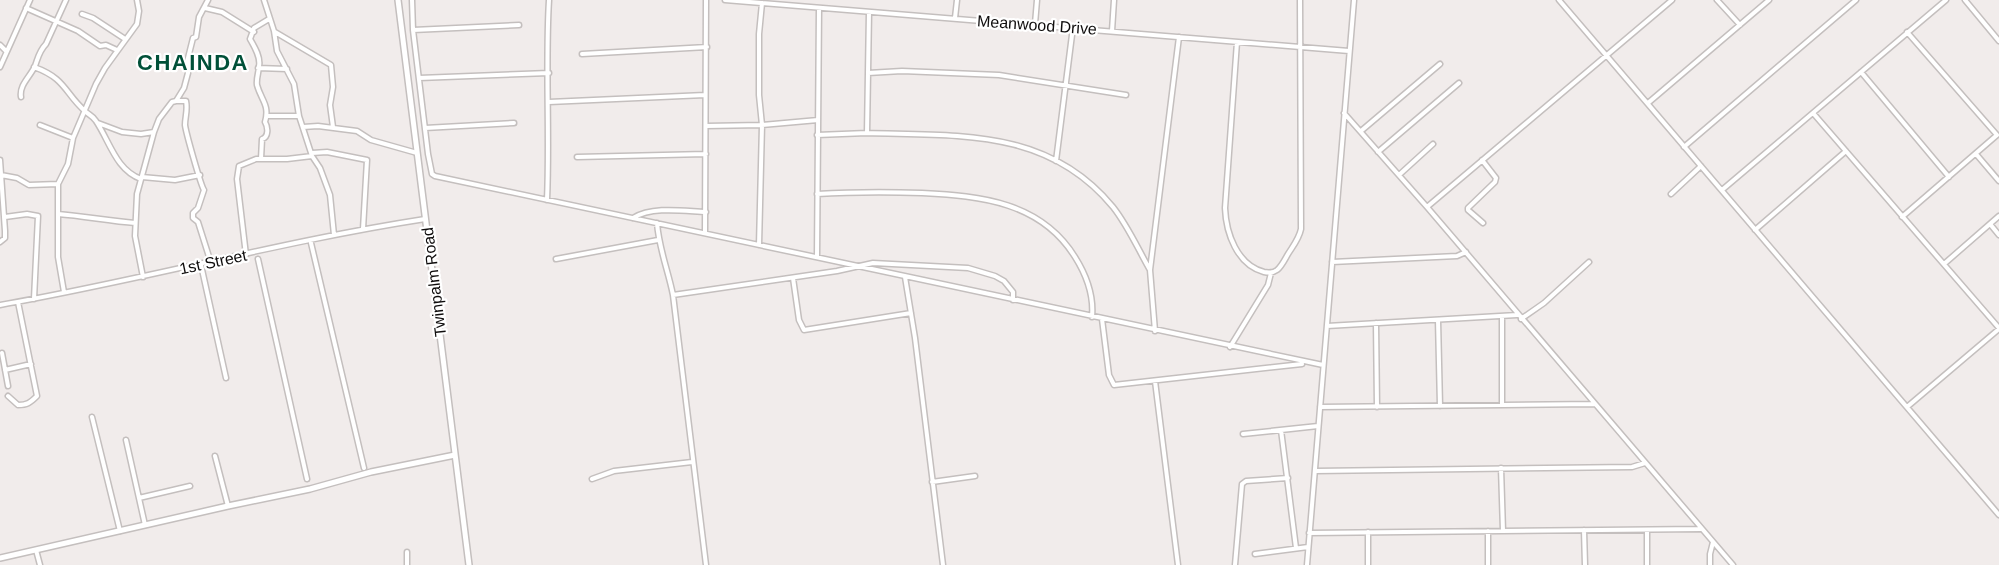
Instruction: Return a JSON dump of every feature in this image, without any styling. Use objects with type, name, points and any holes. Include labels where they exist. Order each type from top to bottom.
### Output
[{"type":"main road","name":"Twinpalm Road","points":[[398,0],[469,565]]},
{"type":"main road","points":[[0,558],[310,489],[371,472],[455,455]]},
{"type":"street","points":[[0,67],[30,0]]},
{"type":"street","points":[[21,97],[21,88],[34,67],[66,0]]},
{"type":"street","points":[[64,292],[58,257],[58,184],[68,164],[74,138],[96,84],[117,50],[137,24],[139,11],[136,0]]},
{"type":"street","points":[[176,101],[184,88],[193,38],[196,37],[199,17],[207,0]]},
{"type":"street","points":[[264,0],[274,31],[277,51],[296,91],[299,116],[330,195],[334,234]]},
{"type":"street","points":[[411,0],[428,154],[432,174],[435,176],[1323,365]]},
{"type":"street","points":[[547,200],[549,0]]},
{"type":"street","points":[[705,233],[706,0]]},
{"type":"street","name":"Meanwood Drive","points":[[725,0],[1349,51]]},
{"type":"street","points":[[796,0],[797,6]]},
{"type":"street","points":[[955,18],[957,0]]},
{"type":"street","points":[[1035,24],[1037,0]]},
{"type":"street","points":[[1112,31],[1114,0]]},
{"type":"street","points":[[1237,42],[1225,208],[1227,225],[1235,248],[1247,264],[1270,273],[1277,271],[1281,266],[1300,236],[1301,229],[1300,0]]},
{"type":"street","points":[[1307,565],[1354,0]]},
{"type":"street","points":[[1559,0],[1999,515]]},
{"type":"street","points":[[1427,207],[1672,0]]},
{"type":"street","points":[[1717,0],[1740,26]]},
{"type":"street","points":[[1648,103],[1769,0]]},
{"type":"street","points":[[1684,147],[1856,0]]},
{"type":"street","points":[[1722,190],[1946,0]]},
{"type":"street","points":[[1965,0],[1999,41]]},
{"type":"street","points":[[759,244],[762,125],[759,95],[759,34],[762,3]]},
{"type":"street","points":[[26,8],[78,31],[100,46],[106,45],[117,50]]},
{"type":"street","points":[[205,8],[222,12],[254,32]]},
{"type":"street","points":[[817,257],[819,8]]},
{"type":"street","points":[[867,133],[868,11]]},
{"type":"street","points":[[82,14],[93,18],[126,39]]},
{"type":"street","points":[[261,159],[262,139],[267,132],[265,122],[267,116],[264,99],[257,84],[260,64],[249,39],[254,28],[269,19]]},
{"type":"street","points":[[413,30],[519,25]]},
{"type":"street","points":[[1056,161],[1073,27]]},
{"type":"street","points":[[274,31],[331,65],[333,87],[330,105],[333,127]]},
{"type":"street","points":[[1902,217],[1998,134],[1907,32]]},
{"type":"street","points":[[1155,330],[1150,270],[1179,37]]},
{"type":"street","points":[[0,45],[6,51]]},
{"type":"street","points":[[582,54],[707,47]]},
{"type":"street","points":[[1361,131],[1440,64]]},
{"type":"street","points":[[34,67],[55,75],[64,83],[85,111],[97,122],[126,171],[142,178],[175,180],[200,175]]},
{"type":"street","points":[[258,68],[287,69]]},
{"type":"street","points":[[868,74],[902,71],[963,72],[999,75],[1126,95]]},
{"type":"street","points":[[1861,72],[1949,177]]},
{"type":"street","points":[[419,78],[549,73]]},
{"type":"street","points":[[1378,152],[1459,83]]},
{"type":"street","points":[[549,102],[705,95]]},
{"type":"street","points":[[143,278],[135,236],[137,194],[159,119],[172,102],[176,101],[186,101],[185,125],[200,175],[201,187],[204,190],[198,208],[193,213],[193,218],[198,222],[211,263]]},
{"type":"street","points":[[1344,113],[1733,565]]},
{"type":"street","points":[[1813,113],[1999,329],[1907,407]]},
{"type":"street","points":[[267,116],[299,116]]},
{"type":"street","points":[[705,126],[762,125],[818,120]]},
{"type":"street","points":[[97,122],[122,132],[141,134],[154,132]]},
{"type":"street","points":[[425,128],[514,123]]},
{"type":"street","points":[[40,125],[74,138]]},
{"type":"street","points":[[303,127],[333,127],[357,131],[370,140],[418,153]]},
{"type":"street","points":[[818,135],[867,133],[960,136],[1028,147],[1082,177],[1114,208],[1150,270]]},
{"type":"street","points":[[1399,175],[1433,144]]},
{"type":"street","points":[[1755,230],[1846,151]]},
{"type":"street","points":[[246,255],[237,179],[239,166],[261,159],[287,159],[327,152],[367,160],[363,229]]},
{"type":"street","points":[[577,157],[706,154]]},
{"type":"street","points":[[1976,154],[1999,181]]},
{"type":"street","points":[[0,160],[5,236],[0,242]]},
{"type":"street","points":[[1482,160],[1496,178],[1495,182],[1468,210],[1483,223]]},
{"type":"street","points":[[1671,194],[1701,166]]},
{"type":"street","points":[[1,175],[17,178],[28,185],[58,184]]},
{"type":"street","points":[[817,194],[873,192],[951,195],[1001,202],[1024,212],[1047,226],[1069,248],[1083,270],[1090,287],[1092,317]]},
{"type":"street","points":[[632,218],[640,213],[651,212],[705,212]]},
{"type":"street","points":[[4,217],[27,214],[38,216],[34,299]]},
{"type":"street","points":[[58,214],[135,223]]},
{"type":"street","points":[[1944,264],[1999,216]]},
{"type":"street","name":"1st Street","points":[[0,305],[143,278],[334,234],[426,218]]},
{"type":"street","points":[[657,223],[658,240],[669,272],[673,295],[706,565]]},
{"type":"street","points":[[1990,224],[1999,235]]},
{"type":"street","points":[[556,259],[658,240]]},
{"type":"street","points":[[311,243],[364,468]]},
{"type":"street","points":[[1332,262],[1457,256],[1466,252]]},
{"type":"street","points":[[258,259],[307,479]]},
{"type":"street","points":[[1327,326],[1519,317],[1534,311],[1589,262]]},
{"type":"street","points":[[673,295],[793,278],[873,263],[974,270],[1004,281],[1012,289],[1013,300]]},
{"type":"street","points":[[201,265],[226,378]]},
{"type":"street","points":[[1230,347],[1268,285],[1270,273]]},
{"type":"street","points":[[905,277],[943,565]]},
{"type":"street","points":[[793,278],[799,320],[804,330],[911,313]]},
{"type":"street","points":[[8,396],[18,405],[29,404],[37,396],[18,302]]},
{"type":"street","points":[[1502,317],[1502,405]]},
{"type":"street","points":[[1102,319],[1111,383],[1118,386],[1309,363]]},
{"type":"street","points":[[1438,320],[1440,406]]},
{"type":"street","points":[[1376,323],[1377,407]]},
{"type":"street","points":[[2,353],[8,386]]},
{"type":"street","points":[[6,370],[31,364]]},
{"type":"street","points":[[1155,381],[1178,565]]},
{"type":"street","points":[[1320,407],[1595,404]]},
{"type":"street","points":[[92,417],[120,531]]},
{"type":"street","points":[[1243,434],[1318,426]]},
{"type":"street","points":[[1281,430],[1296,548]]},
{"type":"street","points":[[126,440],[145,525]]},
{"type":"street","points":[[215,456],[228,506]]},
{"type":"street","points":[[592,479],[614,471],[692,462]]},
{"type":"street","points":[[1315,471],[1632,467],[1645,462]]},
{"type":"street","points":[[1501,468],[1503,531]]},
{"type":"street","points":[[932,482],[975,476]]},
{"type":"street","points":[[1234,565],[1242,484],[1246,481],[1288,478]]},
{"type":"street","points":[[139,498],[190,486]]},
{"type":"street","points":[[1310,533],[1701,529]]},
{"type":"street","points":[[1584,530],[1585,565]]},
{"type":"street","points":[[1647,530],[1647,565]]},
{"type":"street","points":[[1488,531],[1488,565]]},
{"type":"street","points":[[1368,532],[1368,565]]},
{"type":"street","points":[[1710,565],[1713,542]]},
{"type":"street","points":[[1255,555],[1308,547]]},
{"type":"street","points":[[36,550],[40,565]]},
{"type":"street","points":[[407,552],[407,565]]},
{"type":"district","name":"CHAINDA","points":[[193,62]]}]
